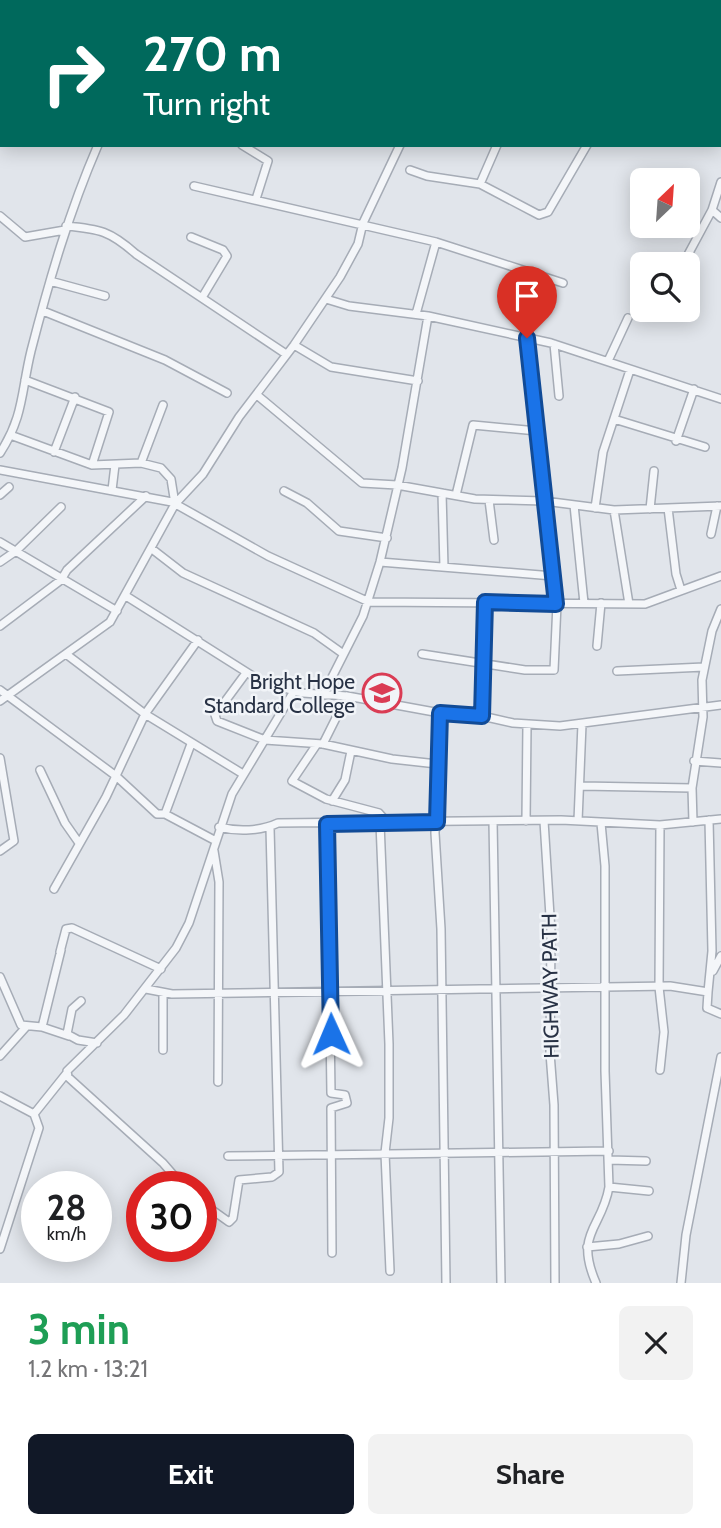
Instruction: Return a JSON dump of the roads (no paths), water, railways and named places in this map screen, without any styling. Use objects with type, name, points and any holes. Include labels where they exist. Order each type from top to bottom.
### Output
[{"type":"street","points":[[0,453],[12,436],[50,281],[66,228],[97,147]]},
{"type":"street","points":[[245,147],[268,161],[256,199]]},
{"type":"street","points":[[0,701],[4,692],[103,630],[117,611],[175,504],[203,474],[326,299],[358,244],[363,223],[399,147]]},
{"type":"street","points":[[480,184],[496,147]]},
{"type":"street","points":[[411,170],[427,176],[480,184],[539,215],[548,212],[586,147]]},
{"type":"street","points":[[689,252],[712,210],[721,182]]},
{"type":"street","points":[[194,186],[436,242],[563,283]]},
{"type":"street","points":[[712,210],[721,218]]},
{"type":"street","points":[[0,216],[25,237],[66,228],[95,228],[114,235],[136,254],[203,296],[286,354]]},
{"type":"street","points":[[191,237],[223,250],[227,256],[203,296]]},
{"type":"street","points":[[416,314],[436,242]]},
{"type":"street","points":[[50,281],[105,296]]},
{"type":"street","points":[[326,299],[349,306],[428,316],[554,344],[721,399]]},
{"type":"street","points":[[43,311],[166,360],[227,393]]},
{"type":"street","points":[[323,695],[369,602],[387,538],[428,316]]},
{"type":"street","points":[[608,361],[628,318]]},
{"type":"street","points":[[422,654],[525,670],[554,670],[556,604],[527,338]]},
{"type":"street","points":[[554,344],[559,396]]},
{"type":"street","points":[[294,345],[331,367],[418,381]]},
{"type":"street","points":[[595,508],[599,471],[630,370]]},
{"type":"street","points":[[25,380],[109,412],[92,465]]},
{"type":"street","points":[[676,441],[694,389]]},
{"type":"street","points":[[257,394],[362,483],[397,485],[489,500],[544,501],[614,510],[719,506],[711,534]]},
{"type":"street","points":[[54,452],[75,397]]},
{"type":"street","points":[[141,463],[163,405]]},
{"type":"street","points":[[614,419],[676,441],[705,447]]},
{"type":"street","points":[[456,495],[473,425],[537,431]]},
{"type":"street","points":[[12,436],[92,465],[152,465],[168,473],[175,504]]},
{"type":"street","points":[[112,490],[115,465]]},
{"type":"street","points":[[0,470],[146,496],[175,504],[268,556],[369,602],[653,603],[721,576]]},
{"type":"street","points":[[650,509],[654,471]]},
{"type":"street","points":[[0,495],[9,487]]},
{"type":"street","points":[[284,491],[306,503],[339,531],[387,538]]},
{"type":"street","points":[[442,493],[444,567]]},
{"type":"street","points":[[0,626],[61,580],[67,570],[146,496]]},
{"type":"street","points":[[489,500],[494,540]]},
{"type":"street","points":[[575,505],[584,603]]},
{"type":"street","points":[[0,562],[16,551],[61,507]]},
{"type":"street","points":[[668,508],[676,574],[681,590]]},
{"type":"street","points":[[614,510],[629,604]]},
{"type":"street","points":[[0,542],[117,611]]},
{"type":"street","points":[[152,549],[183,573],[314,633],[342,653]]},
{"type":"street","points":[[380,562],[553,576]]},
{"type":"street","points":[[126,596],[246,673],[262,682],[294,691],[347,696],[527,725],[582,724],[721,705]]},
{"type":"street","points":[[482,716],[485,602]]},
{"type":"street","points":[[597,646],[601,603]]},
{"type":"street","points":[[693,821],[692,788],[694,761],[701,732],[704,667],[712,631],[721,609]]},
{"type":"street","points":[[54,888],[116,776],[145,714],[198,640]]},
{"type":"street","points":[[66,654],[145,714],[243,774]]},
{"type":"street","points":[[617,671],[704,667]]},
{"type":"street","points":[[246,673],[215,715],[217,721],[265,740],[320,744],[350,754],[437,764]]},
{"type":"street","points":[[34,1114],[66,1074],[146,989],[161,969],[189,923],[214,851],[219,827],[243,774],[294,691]]},
{"type":"street","points":[[4,692],[116,776],[157,814],[165,814],[216,841]]},
{"type":"street","points":[[347,696],[320,744],[292,781],[332,801],[374,811],[384,823],[389,1078],[385,1157],[390,1271]]},
{"type":"street","points":[[440,713],[437,822],[446,1283]]},
{"type":"street","points":[[578,821],[582,724]]},
{"type":"street","points":[[527,725],[527,821]]},
{"type":"street","points":[[165,814],[191,744]]},
{"type":"street","points":[[332,801],[345,780],[350,754]]},
{"type":"street","points":[[0,758],[14,841],[0,851]]},
{"type":"street","points":[[694,761],[721,763]]},
{"type":"street","points":[[40,770],[65,823],[80,840]]},
{"type":"street","points":[[581,786],[692,788]]},
{"type":"street","points":[[219,827],[270,828],[278,824],[493,821],[660,825],[721,819]]},
{"type":"street","points":[[709,820],[712,973],[708,1008],[721,1014]]},
{"type":"street","points":[[493,821],[501,1283]]},
{"type":"street","name":"HIGHWAY PATH","points":[[544,821],[550,873],[555,1283]]},
{"type":"street","points":[[596,1283],[587,1247],[591,1227],[606,1203],[609,1187],[605,1071],[605,866],[601,823]]},
{"type":"street","points":[[327,824],[332,1253]]},
{"type":"street","points":[[660,825],[659,987],[664,1032],[660,1070]]},
{"type":"street","points":[[217,1213],[229,1222],[233,1218],[239,1180],[276,1175],[279,1158],[270,828]]},
{"type":"street","points":[[214,851],[219,882],[221,993],[218,1082]]},
{"type":"street","points":[[42,1027],[66,929],[72,928],[161,969]]},
{"type":"street","points":[[712,973],[721,956]]},
{"type":"street","points":[[0,977],[18,1021],[26,1027],[42,1027],[97,1043]]},
{"type":"street","points":[[146,989],[163,993],[221,993],[495,987],[659,987],[708,992]]},
{"type":"street","points":[[163,993],[163,1050]]},
{"type":"street","points":[[69,1036],[66,1029],[72,1009],[81,1001]]},
{"type":"street","points":[[0,1056],[26,1027]]},
{"type":"street","points":[[681,1283],[686,1235],[721,1057]]},
{"type":"street","points":[[66,1074],[170,1171]]},
{"type":"street","points":[[331,1093],[345,1095],[347,1103],[331,1108]]},
{"type":"street","points":[[0,1096],[34,1114],[39,1128],[0,1249]]},
{"type":"street","points":[[228,1156],[331,1157],[366,1153],[385,1157],[498,1150],[515,1153],[609,1151]]},
{"type":"street","points":[[279,1158],[297,1161]]},
{"type":"street","points":[[609,1160],[646,1161]]},
{"type":"street","points":[[609,1187],[649,1191]]},
{"type":"street","points":[[587,1247],[619,1244],[648,1236]]},
{"type":"place","name":"Bright Hope Standard College","points":[[382,693]]}]
